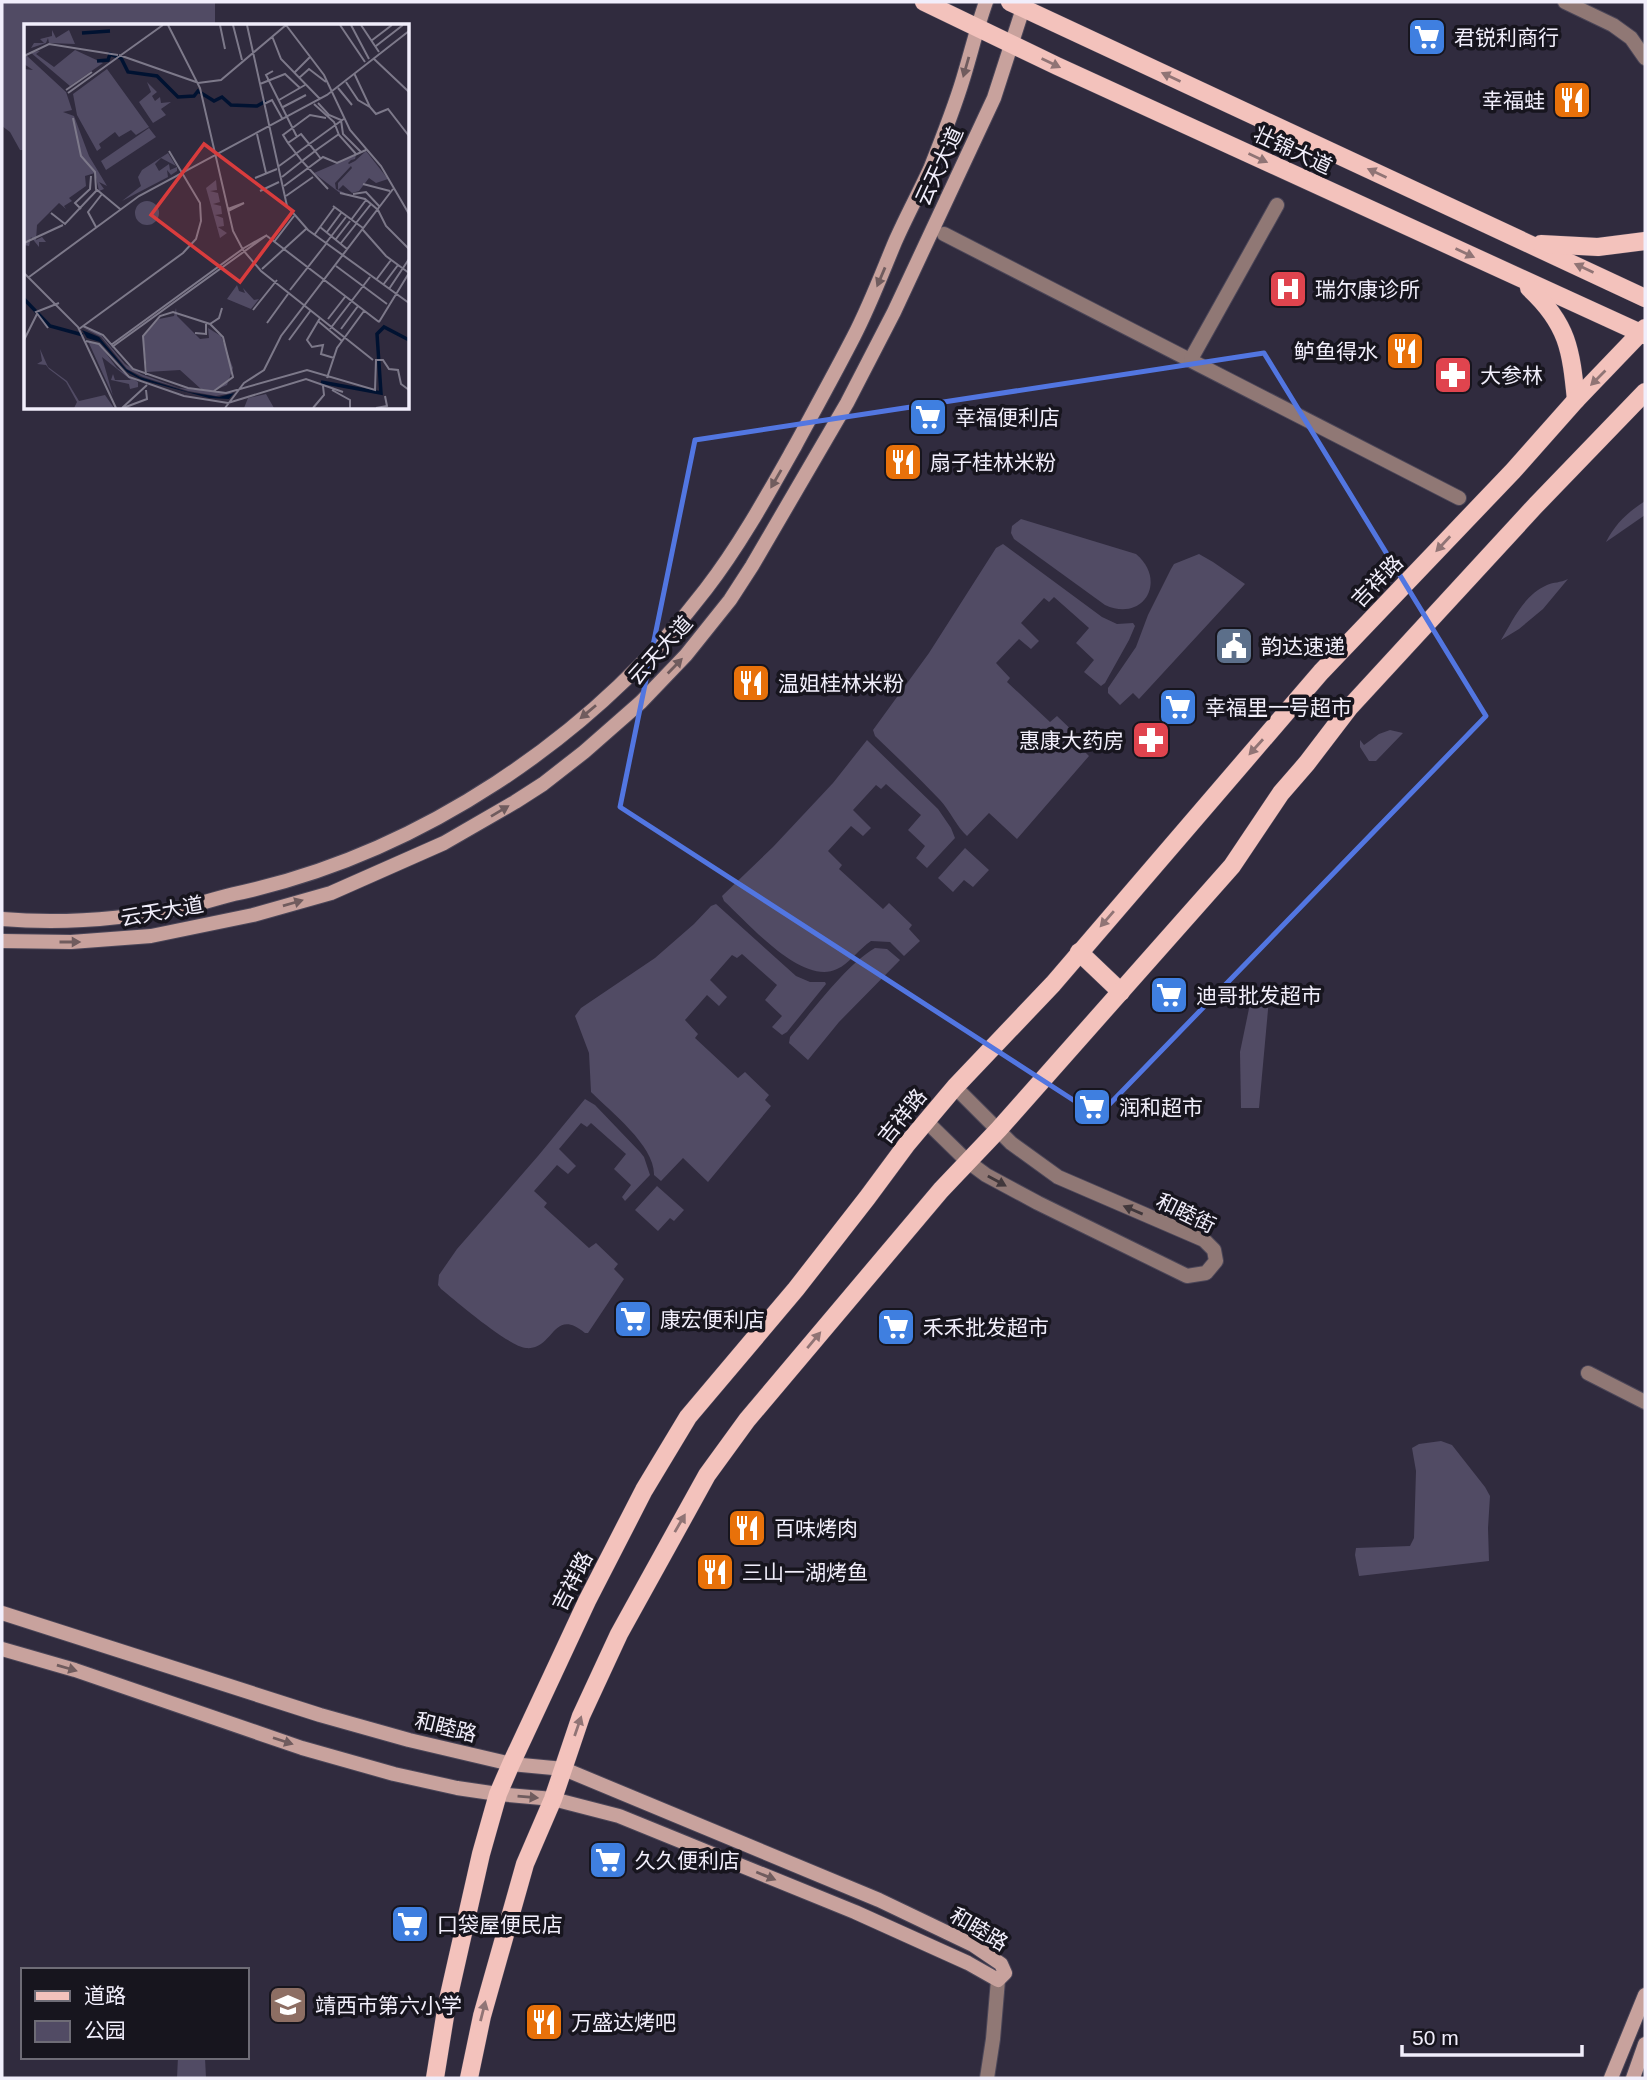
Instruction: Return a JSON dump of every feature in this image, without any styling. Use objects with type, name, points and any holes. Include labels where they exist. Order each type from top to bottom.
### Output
[{"type":"main road","name":"壮锦大道","points":[[923,2],[1519,278],[1644,332]]},
{"type":"main road","name":"云天大道","points":[[2,919],[50,922],[153,913],[309,874],[394,839],[450,811],[512,772],[594,708],[656,648],[704,592],[728,560],[781,470],[854,337],[930,168],[962,83],[986,2]]},
{"type":"main road","name":"壮锦大道","points":[[1020,4],[1645,298]]},
{"type":"main road","name":"云天大道","points":[[2,941],[71,943],[151,936],[253,915],[331,893],[410,859],[482,822],[543,784],[615,725],[686,655],[730,600],[816,457],[894,312],[994,98],[1020,4]]},
{"type":"main road","points":[[1526,242],[1547,246],[1598,247],[1645,242]]},
{"type":"main road","points":[[1519,278],[1558,319],[1571,356],[1576,400]]},
{"type":"main road","name":"吉祥路","points":[[435,2078],[447,2004],[481,1854],[498,1794],[587,1601],[644,1490],[688,1418],[796,1289],[955,1087],[1053,984],[1321,672],[1528,455],[1576,400],[1644,332]]},
{"type":"main road","points":[[469,2078],[482,2016],[525,1864],[553,1799],[581,1716],[619,1634],[707,1475],[747,1420],[828,1322],[967,1161],[999,1129],[1232,866],[1282,793],[1349,708],[1536,505],[1645,392]]},
{"type":"main road","points":[[1618,421],[1645,407]]},
{"type":"main road","points":[[1079,951],[1121,992]]},
{"type":"main road","name":"和睦路","points":[[2,1613],[320,1715],[409,1740],[511,1763],[564,1769],[880,1900],[973,1945],[1001,1964],[1005,1973],[998,1980],[968,1963],[855,1912],[619,1816],[553,1799],[457,1788],[394,1774],[302,1748],[75,1670],[2,1649]]},
{"type":"main road","points":[[1611,2078],[1645,1995]]},
{"type":"main road","points":[[1633,2078],[1645,2044]]},
{"type":"street","points":[[1564,2],[1613,25],[1631,38],[1645,58]]},
{"type":"street","points":[[1191,359],[1277,205]]},
{"type":"street","points":[[944,234],[1460,498]]},
{"type":"street","name":"和睦街","points":[[926,1122],[986,1175],[1187,1276],[1206,1273],[1216,1261],[1214,1250],[1204,1240],[1058,1177],[1011,1143],[955,1087]]},
{"type":"street","points":[[1588,1373],[1645,1402]]},
{"type":"street","points":[[986,2078],[993,2039],[998,1980]]},
{"type":"highlighted area","points":[[1264,353],[1486,716],[1098,1116],[620,807],[695,440]]},
{"type":"green space","points":[[2,2],[215,2],[215,24],[24,24],[24,150],[20,150],[10,132],[2,126]]},
{"type":"green space","points":[[1645,501],[1645,515],[1606,542],[1622,519]]},
{"type":"green space","points":[[1021,519],[1136,554],[1150,576],[1147,596],[1140,604],[1130,608],[1119,609],[1105,605],[1014,539],[1012,526]]},
{"type":"green space","points":[[1003,544],[1102,617],[1117,624],[1133,623],[1135,626],[1101,686],[1084,672],[1094,660],[1076,643],[1089,628],[1054,597],[1049,602],[1044,598],[1021,623],[1039,641],[1031,649],[1019,639],[996,663],[1010,678],[1007,682],[1050,722],[1057,716],[1080,738],[1077,744],[1089,756],[1017,839],[989,813],[967,836],[940,800],[875,736],[873,730],[929,653],[996,548]]},
{"type":"green space","points":[[1199,554],[1245,584],[1139,699],[1133,693],[1120,705],[1108,693],[1108,688],[1136,647],[1148,615],[1174,564]]},
{"type":"green space","points":[[1568,579],[1543,609],[1501,640],[1532,595],[1547,585]]},
{"type":"green space","points":[[1390,730],[1403,733],[1376,761],[1369,761],[1360,747],[1360,740],[1364,745]]},
{"type":"green space","points":[[867,740],[938,809],[955,838],[927,868],[916,858],[925,846],[908,830],[921,815],[886,784],[881,789],[876,785],[853,810],[871,828],[863,836],[851,826],[828,851],[842,865],[839,869],[883,909],[889,903],[912,925],[909,929],[920,941],[904,956],[890,942],[871,941],[837,969],[823,972],[808,969],[776,950],[724,901],[722,896],[833,783]]},
{"type":"green space","points":[[965,848],[989,870],[973,887],[964,880],[953,892],[938,878]]},
{"type":"green space","points":[[716,904],[796,976],[810,982],[826,984],[782,1035],[772,1027],[782,1016],[765,1000],[777,985],[742,954],[737,958],[732,955],[710,980],[727,997],[719,1006],[707,995],[685,1020],[698,1034],[695,1038],[738,1078],[745,1072],[769,1095],[765,1100],[771,1106],[708,1182],[683,1158],[661,1181],[654,1175],[652,1164],[640,1141],[591,1092],[589,1053],[575,1016],[581,1008],[655,958]]},
{"type":"green space","points":[[875,948],[887,949],[900,960],[839,1022],[808,1060],[789,1043],[790,1037],[841,977]]},
{"type":"green space","points":[[1251,999],[1269,999],[1259,1108],[1241,1108],[1240,1052]]},
{"type":"green space","points":[[585,1099],[595,1105],[640,1152],[650,1175],[625,1201],[622,1197],[631,1185],[614,1169],[626,1154],[591,1123],[587,1127],[581,1123],[559,1149],[576,1166],[568,1174],[557,1165],[534,1191],[547,1203],[544,1207],[589,1248],[596,1243],[618,1264],[614,1269],[624,1279],[588,1333],[566,1324],[542,1343],[526,1348],[495,1332],[441,1289],[438,1285],[439,1275],[457,1249]]},
{"type":"green space","points":[[657,1186],[684,1210],[674,1221],[670,1218],[658,1231],[635,1210]]},
{"type":"green space","points":[[1441,1441],[1452,1445],[1490,1496],[1489,1561],[1359,1576],[1356,1548],[1410,1546],[1414,1538],[1416,1471],[1412,1448],[1419,1444]]},
{"type":"green space","points":[[178,2059],[205,2059],[206,2078],[177,2078]]},
{"type":"place","name":"君锐利商行","points":[[1427,37]]},
{"type":"place","name":"幸福蛙","points":[[1572,100]]},
{"type":"place","name":"瑞尔康诊所","points":[[1288,289]]},
{"type":"place","name":"鲈鱼得水","points":[[1405,351]]},
{"type":"place","name":"大参林","points":[[1453,375]]},
{"type":"place","name":"幸福便利店","points":[[928,417]]},
{"type":"place","name":"扇子桂林米粉","points":[[903,462]]},
{"type":"place","name":"韵达速递","points":[[1234,646]]},
{"type":"place","name":"温姐桂林米粉","points":[[751,683]]},
{"type":"place","name":"幸福里一号超市","points":[[1178,707]]},
{"type":"place","name":"惠康大药房","points":[[1151,740]]},
{"type":"place","name":"迪哥批发超市","points":[[1169,995]]},
{"type":"place","name":"润和超市","points":[[1092,1107]]},
{"type":"place","name":"康宏便利店","points":[[633,1319]]},
{"type":"place","name":"禾禾批发超市","points":[[896,1327]]},
{"type":"place","name":"百味烤肉","points":[[747,1528]]},
{"type":"place","name":"三山一湖烤鱼","points":[[715,1572]]},
{"type":"place","name":"久久便利店","points":[[608,1860]]},
{"type":"place","name":"口袋屋便民店","points":[[410,1924]]},
{"type":"place","name":"靖西市第六小学","points":[[288,2005]]},
{"type":"place","name":"万盛达烤吧","points":[[544,2022]]}]
